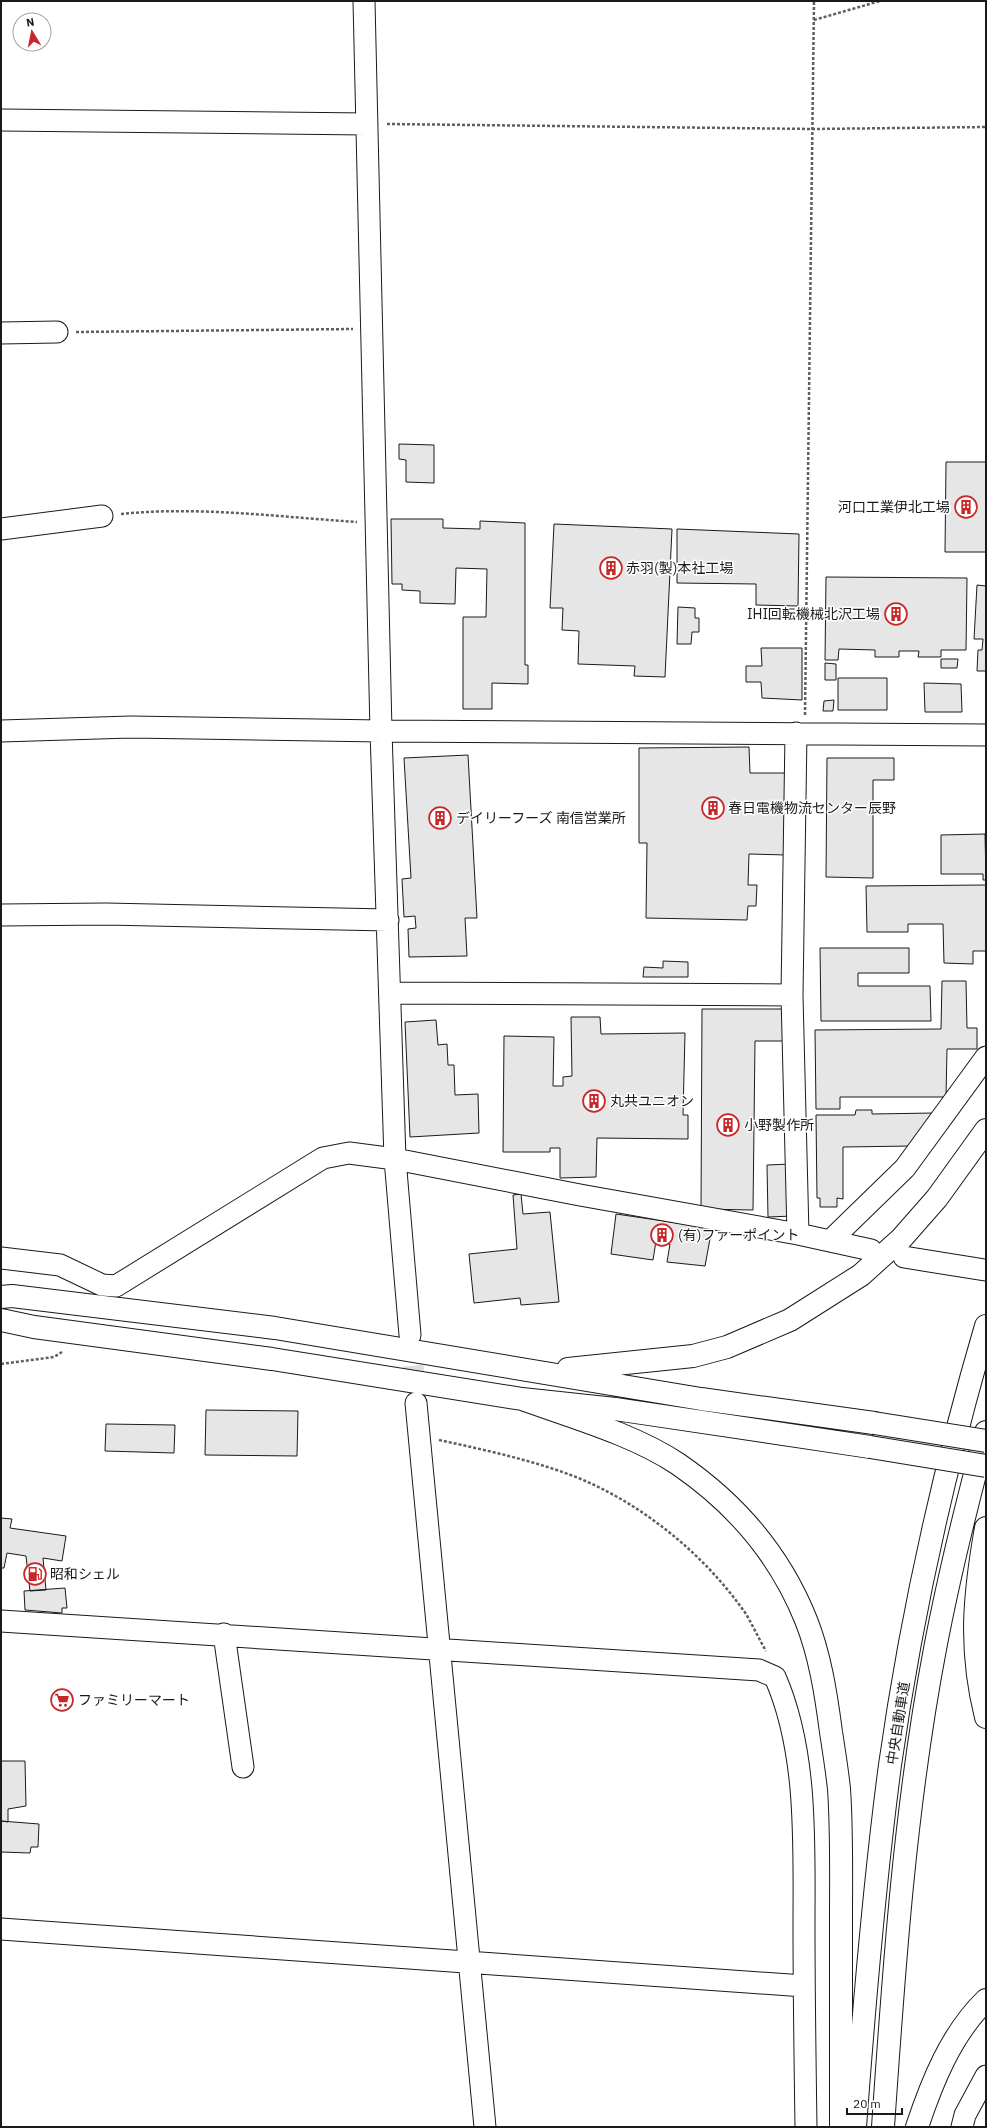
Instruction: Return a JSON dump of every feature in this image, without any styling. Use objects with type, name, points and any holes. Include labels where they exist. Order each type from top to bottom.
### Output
[{"type":"highway","points":[[541,1372],[693,1356],[727,1347],[790,1320],[860,1275],[901,1239],[937,1198],[986,1130]]},
{"type":"highway","points":[[5,1294],[275,1328],[701,1399],[874,1423],[986,1441]]},
{"type":"highway","points":[[1,1320],[34,1327],[272,1359],[522,1399],[615,1409],[986,1466]]},
{"type":"highway","name":"中央自動車道","points":[[855,2127],[868,1956],[890,1764],[910,1646],[934,1525],[986,1326]]},
{"type":"highway","points":[[1,1336],[34,1327]]},
{"type":"highway","points":[[522,1399],[644,1445],[677,1463],[726,1502],[748,1524],[766,1548],[788,1583],[806,1620],[819,1660],[827,1701],[839,1789],[841,1881],[841,2127]]},
{"type":"highway","name":"中央自動車道","points":[[883,2127],[894,1961],[916,1773],[935,1650],[956,1546],[986,1432]]},
{"type":"highway","points":[[986,1528],[979,1565],[974,1627],[978,1687],[986,1717]]},
{"type":"highway","points":[[917,2127],[937,2071],[962,2029],[986,2000]]},
{"type":"street","points":[[364,1],[375,523],[391,993],[395,1159],[410,1335]]},
{"type":"street","points":[[1,120],[366,124]]},
{"type":"street","points":[[1,333],[57,332]]},
{"type":"street","points":[[1,529],[102,516]]},
{"type":"street","points":[[1,731],[131,727],[381,731],[986,735]]},
{"type":"street","points":[[798,1234],[792,995],[800,733]]},
{"type":"street","points":[[1,915],[106,914],[388,920]]},
{"type":"street","points":[[391,993],[792,995]]},
{"type":"street","points":[[830,1242],[905,1168],[986,1057]]},
{"type":"street","points":[[1,1258],[60,1265],[102,1285],[116,1286],[324,1158],[349,1153],[395,1159],[588,1197],[798,1234],[871,1250]]},
{"type":"street","points":[[904,1257],[985,1270]]},
{"type":"street","points":[[416,1403],[485,2127]]},
{"type":"street","points":[[1,1621],[224,1634],[759,1670],[775,1677],[782,1693],[792,1734],[799,1778],[804,1828],[806,2127]]},
{"type":"street","points":[[224,1634],[243,1767]]},
{"type":"street","points":[[1,1929],[469,1964],[804,1986]]},
{"type":"street","points":[[962,2127],[965,2115],[986,2076]]},
{"type":"path","points":[[800,733],[814,129],[814,1]]},
{"type":"path","points":[[814,20],[880,1]]},
{"type":"path","points":[[366,124],[814,129],[986,127]]},
{"type":"path","points":[[57,332],[371,328]]},
{"type":"path","points":[[102,516],[155,511],[222,513],[375,523]]},
{"type":"path","points":[[1,1364],[54,1357],[64,1349]]},
{"type":"path","points":[[419,1435],[517,1458],[575,1477],[604,1489],[632,1506],[668,1532],[708,1567],[746,1614],[773,1665],[775,1677]]},
{"type":"building","points":[[399,444],[434,445],[434,483],[406,482],[406,460],[399,459]]},
{"type":"building","name":"河口工業伊北工場","points":[[946,462],[986,462],[986,552],[945,552]]},
{"type":"building","points":[[391,519],[443,519],[443,528],[480,529],[480,521],[525,523],[525,665],[528,665],[528,684],[492,683],[492,709],[463,709],[463,617],[486,617],[487,569],[456,568],[455,604],[420,603],[420,591],[402,590],[402,584],[392,584]]},
{"type":"building","name":"赤羽(製)本社工場","points":[[554,524],[672,529],[665,677],[634,676],[635,666],[578,664],[579,631],[562,630],[563,608],[550,608]]},
{"type":"building","points":[[677,529],[799,534],[798,606],[756,605],[756,584],[677,583]]},
{"type":"building","name":"IHI回転機械北沢工場","points":[[826,577],[967,578],[966,650],[941,650],[941,657],[918,657],[919,651],[899,651],[899,657],[875,657],[875,650],[839,649],[838,660],[825,660]]},
{"type":"building","points":[[977,585],[986,586],[986,671],[977,671],[978,650],[982,650],[983,639],[974,639]]},
{"type":"building","points":[[678,607],[695,608],[695,618],[699,618],[699,632],[692,632],[691,644],[677,644]]},
{"type":"building","points":[[761,648],[802,648],[802,700],[762,698],[761,682],[746,682],[746,666],[762,666]]},
{"type":"building","points":[[941,659],[958,659],[957,668],[941,668]]},
{"type":"building","points":[[825,663],[836,664],[836,680],[825,680]]},
{"type":"building","points":[[838,678],[887,678],[887,710],[838,710]]},
{"type":"building","points":[[924,683],[961,684],[962,712],[925,712]]},
{"type":"building","points":[[834,700],[833,711],[823,711],[824,701]]},
{"type":"building","name":"春日電機物流センター辰野","points":[[749,747],[750,773],[787,773],[786,855],[749,854],[748,885],[757,885],[756,906],[748,906],[747,920],[646,918],[647,843],[639,843],[639,748]]},
{"type":"building","name":"デイリーフーズ 南信営業所","points":[[468,755],[477,918],[465,918],[467,956],[409,957],[408,929],[416,928],[415,916],[404,917],[402,879],[411,878],[404,758]]},
{"type":"building","points":[[827,758],[894,758],[894,780],[873,780],[873,878],[826,877]]},
{"type":"building","points":[[985,834],[986,880],[983,880],[983,874],[941,874],[941,835]]},
{"type":"building","points":[[986,885],[986,951],[973,951],[973,964],[944,963],[943,924],[908,924],[908,932],[867,932],[866,886]]},
{"type":"building","points":[[820,948],[909,948],[909,973],[858,973],[858,986],[930,986],[931,1021],[821,1021]]},
{"type":"building","points":[[663,961],[688,962],[688,977],[643,977],[644,967],[663,968]]},
{"type":"building","points":[[942,981],[966,981],[967,1028],[977,1028],[977,1049],[947,1049],[946,1097],[840,1097],[840,1109],[816,1109],[815,1030],[941,1029]]},
{"type":"building","name":"小野製作所","points":[[702,1009],[790,1009],[790,1041],[755,1041],[753,1210],[701,1209]]},
{"type":"building","name":"丸共ユニオン","points":[[571,1017],[600,1017],[601,1034],[685,1033],[683,1115],[688,1115],[688,1139],[597,1138],[596,1177],[560,1178],[560,1148],[550,1148],[550,1152],[503,1152],[504,1036],[554,1037],[553,1086],[563,1086],[563,1077],[572,1076]]},
{"type":"building","points":[[436,1020],[438,1045],[447,1044],[448,1065],[454,1065],[455,1095],[478,1094],[479,1133],[410,1137],[405,1022]]},
{"type":"building","points":[[856,1110],[872,1110],[872,1114],[934,1113],[912,1146],[843,1147],[843,1199],[837,1198],[837,1207],[820,1207],[820,1198],[817,1198],[816,1115],[855,1115]]},
{"type":"building","points":[[791,1164],[793,1216],[768,1217],[767,1165]]},
{"type":"building","points":[[521,1194],[523,1214],[550,1212],[559,1302],[521,1305],[520,1298],[474,1303],[469,1254],[517,1249],[513,1195]]},
{"type":"building","name":"(有)ファーポイント","points":[[616,1214],[712,1228],[705,1266],[667,1262],[670,1244],[656,1241],[653,1260],[611,1254]]},
{"type":"building","points":[[206,1410],[298,1411],[297,1456],[205,1455]]},
{"type":"building","points":[[106,1424],[175,1425],[174,1453],[105,1451]]},
{"type":"building","points":[[1,1518],[12,1519],[10,1528],[66,1536],[62,1561],[43,1558],[46,1590],[30,1591],[26,1556],[7,1553],[4,1568],[1,1568]]},
{"type":"building","points":[[65,1588],[67,1608],[62,1608],[62,1613],[25,1610],[24,1591]]},
{"type":"building","points":[[1,1761],[25,1761],[26,1806],[8,1809],[8,1822],[1,1821]]},
{"type":"building","points":[[1,1821],[39,1824],[38,1847],[31,1847],[30,1853],[1,1852]]},
{"type":"tunnel","points":[[410,1335],[416,1398]]},
{"type":"place","name":"河口工業伊北工場","points":[[966,507]]},
{"type":"place","name":"赤羽(製)本社工場","points":[[611,568]]},
{"type":"place","name":"IHI回転機械北沢工場","points":[[896,614]]},
{"type":"place","name":"春日電機物流センター辰野","points":[[713,808]]},
{"type":"place","name":"デイリーフーズ 南信営業所","points":[[440,818]]},
{"type":"place","name":"丸共ユニオン","points":[[594,1101]]},
{"type":"place","name":"小野製作所","points":[[728,1125]]},
{"type":"place","name":"(有)ファーポイント","points":[[662,1235]]},
{"type":"place","name":"昭和シェル","points":[[35,1574]]},
{"type":"place","name":"ファミリーマート","points":[[62,1700]]}]
